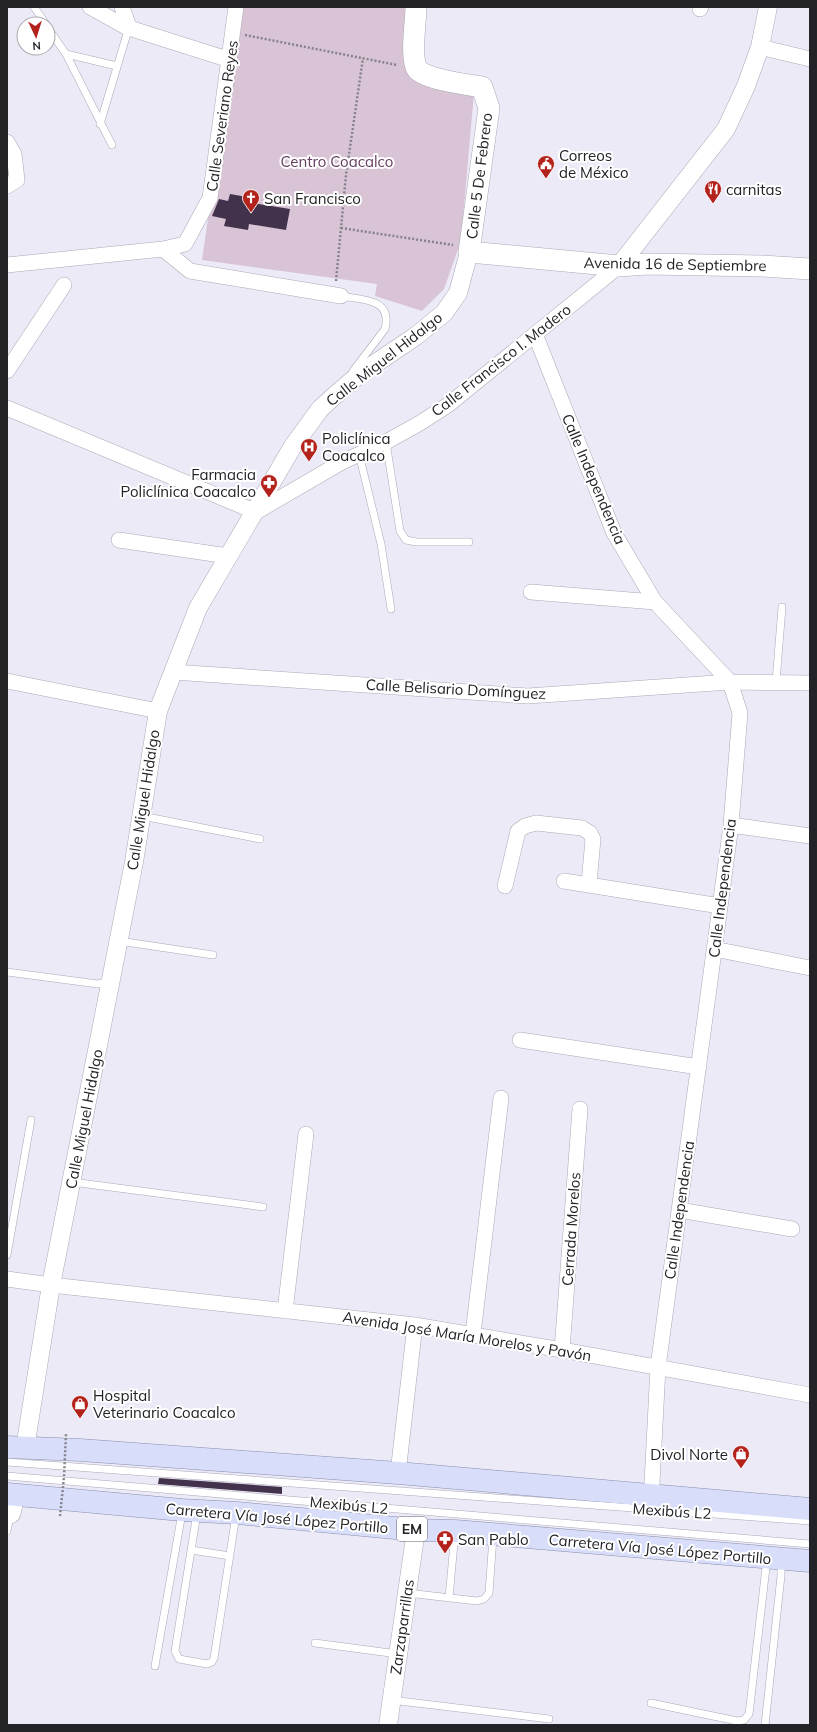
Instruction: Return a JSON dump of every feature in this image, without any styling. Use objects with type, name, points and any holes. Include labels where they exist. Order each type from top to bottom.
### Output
[{"type":"main road","points":[[416,7],[414,58],[417,69]]},
{"type":"main road","name":"Calle 5 De Febrero","points":[[417,69],[426,75],[482,87],[489,108],[470,250]]},
{"type":"main road","name":"Avenida 16 de Septiembre","points":[[470,250],[619,266],[647,264],[762,266],[810,269]]},
{"type":"main road","points":[[13,1447],[80,1450],[398,1474],[810,1509]]},
{"type":"main road","name":"Carretera Vía José López Portillo","points":[[9,1500],[237,1513],[416,1530],[455,1531],[810,1561]]},
{"type":"street","points":[[90,7],[129,27],[230,60]]},
{"type":"street","points":[[122,7],[129,27]]},
{"type":"street","name":"Calle Severiano Reyes","points":[[7,265],[163,249],[185,244],[210,198],[230,60],[236,7]]},
{"type":"street","points":[[619,266],[726,129],[746,86],[760,47],[768,7]]},
{"type":"street","points":[[760,47],[810,58]]},
{"type":"street","points":[[7,142],[14,154],[17,180],[7,186]]},
{"type":"street","points":[[163,249],[190,271],[338,296]]},
{"type":"street","name":"Calle Miguel Hidalgo","points":[[13,1447],[51,1285],[111,981],[141,816],[158,711],[198,608],[228,556],[256,512],[293,446],[320,410],[361,373],[416,336],[444,313],[458,293],[470,250]]},
{"type":"street","name":"Calle Francisco I. Madero","points":[[256,512],[342,462],[386,442],[448,405],[619,266]]},
{"type":"street","points":[[7,371],[64,285]]},
{"type":"street","name":"Calle Independencia","points":[[535,334],[614,533],[655,602],[730,682],[740,713],[731,825],[658,1367],[652,1496]]},
{"type":"street","points":[[7,408],[256,512]]},
{"type":"street","points":[[119,540],[228,556]]},
{"type":"street","points":[[531,592],[655,602]]},
{"type":"street","name":"Calle Belisario Domínguez","points":[[173,672],[528,696],[730,682],[810,683]]},
{"type":"street","points":[[7,681],[158,711]]},
{"type":"street","points":[[505,886],[518,830],[536,823],[582,828],[590,833],[593,839],[589,884]]},
{"type":"street","points":[[731,825],[810,836]]},
{"type":"street","points":[[564,880],[720,906]]},
{"type":"street","points":[[714,949],[810,968]]},
{"type":"street","points":[[520,1040],[698,1067]]},
{"type":"street","points":[[473,1334],[501,1098]]},
{"type":"street","name":"Cerrada Morelos","points":[[562,1350],[580,1109]]},
{"type":"street","points":[[285,1311],[306,1134]]},
{"type":"street","points":[[679,1210],[792,1229]]},
{"type":"street","points":[[7,1279],[51,1285]]},
{"type":"street","name":"Avenida José María Morelos y Pavón","points":[[51,1285],[415,1325],[473,1334],[810,1395]]},
{"type":"street","points":[[398,1474],[415,1325]]},
{"type":"street","name":"Zarzaparrillas","points":[[388,1725],[416,1530]]},
{"type":"lane","points":[[34,7],[40,16]]},
{"type":"lane","points":[[100,124],[129,27]]},
{"type":"lane","points":[[56,40],[66,54],[100,124],[112,145]]},
{"type":"lane","points":[[66,54],[117,66]]},
{"type":"lane","points":[[334,397],[385,329],[387,322],[386,313],[382,306],[376,302],[338,296]]},
{"type":"lane","points":[[386,442],[400,531],[406,540],[416,542],[469,542]]},
{"type":"lane","points":[[359,454],[381,544],[391,609]]},
{"type":"lane","points":[[776,682],[782,607]]},
{"type":"lane","points":[[141,816],[260,839]]},
{"type":"lane","points":[[118,941],[213,955]]},
{"type":"lane","points":[[7,972],[98,984],[111,981]]},
{"type":"lane","points":[[7,1255],[31,1120]]},
{"type":"lane","points":[[71,1182],[263,1207]]},
{"type":"lane","name":"Mexibús L2","points":[[7,1462],[810,1520]]},
{"type":"lane","name":"Mexibús L2","points":[[9,1500],[810,1544]]},
{"type":"lane","points":[[190,1511],[191,1550],[175,1651],[179,1658],[207,1664],[212,1662],[214,1658],[237,1513]]},
{"type":"lane","points":[[155,1666],[190,1511]]},
{"type":"lane","points":[[449,1598],[455,1531]]},
{"type":"lane","points":[[407,1593],[477,1601],[484,1599],[489,1593],[493,1535]]},
{"type":"lane","points":[[191,1550],[230,1556]]},
{"type":"lane","points":[[651,1703],[737,1721],[744,1720],[749,1714],[774,1558]]},
{"type":"lane","points":[[765,1725],[781,1576],[774,1558]]},
{"type":"lane","points":[[314,1643],[398,1654]]},
{"type":"lane","points":[[391,1700],[549,1719]]},
{"type":"path","points":[[233,32],[417,69]]},
{"type":"path","points":[[338,296],[341,228],[346,175],[363,58]]},
{"type":"path","points":[[341,228],[470,250]]},
{"type":"path","points":[[60,1516],[66,1434]]},
{"type":"green space","name":"Centro Coacalco","points":[[239,7],[408,7],[406,65],[474,93],[461,241],[444,289],[422,311],[375,296],[377,284],[202,260]]},
{"type":"building","name":"San Francisco","points":[[230,194],[253,198],[252,203],[290,209],[286,230],[249,224],[248,230],[224,226],[226,219],[212,216],[219,199],[228,201]]},
{"type":"building","points":[[159,1478],[282,1487],[282,1494],[158,1484]]},
{"type":"place","name":"Correos de México","points":[[546,179]]},
{"type":"place","name":"carnitas","points":[[713,204]]},
{"type":"place","name":"San Francisco","points":[[251,213]]},
{"type":"place","name":"Policlínica Coacalco","points":[[309,462]]},
{"type":"place","name":"Farmacia Policlínica Coacalco","points":[[269,498]]},
{"type":"place","name":"Hospital Veterinario Coacalco","points":[[80,1419]]},
{"type":"place","name":"Divol Norte","points":[[741,1469]]},
{"type":"place","name":"San Pablo","points":[[445,1554]]}]
